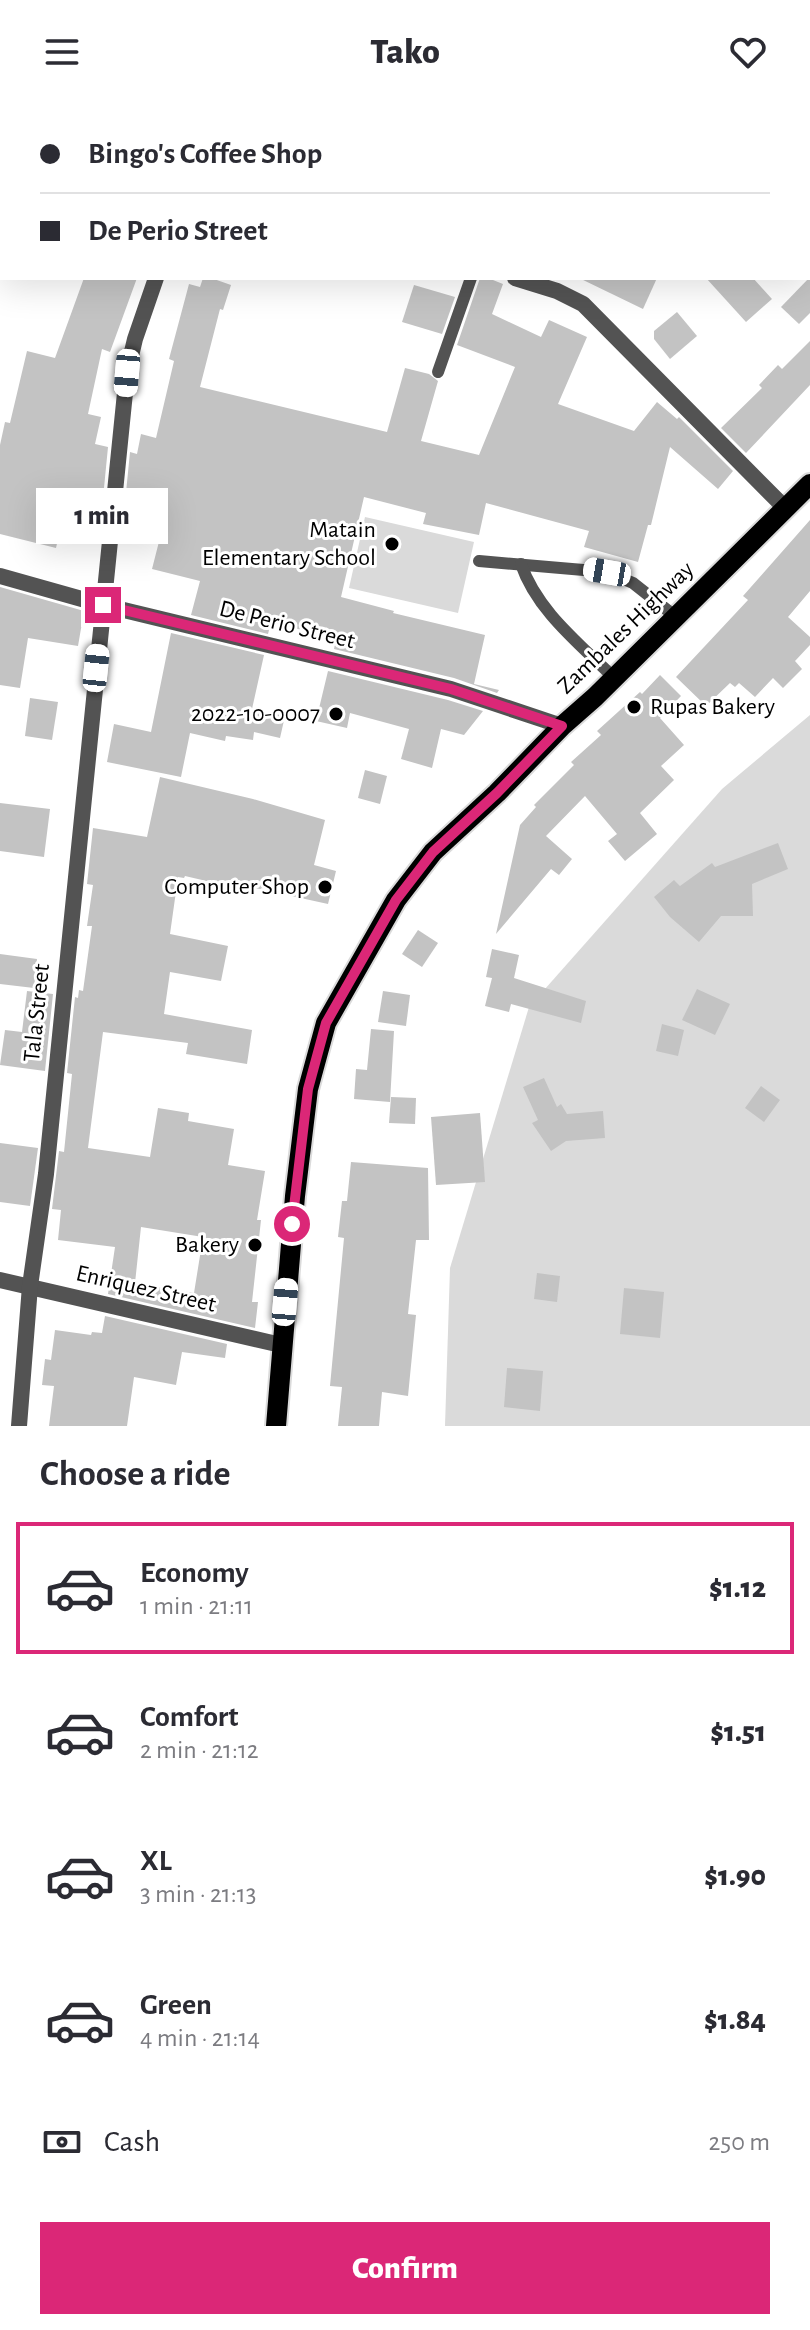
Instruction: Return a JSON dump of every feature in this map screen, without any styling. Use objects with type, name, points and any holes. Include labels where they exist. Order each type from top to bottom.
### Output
[{"type":"main road","name":"Zambales Highway","points":[[276,1426],[295,1196],[308,1089],[326,1023],[396,900],[433,852],[497,793],[810,484]]},
{"type":"street","name":"Tala Street","points":[[19,1426],[30,1286],[46,1174],[127,373],[155,280]]},
{"type":"street","points":[[521,280],[557,291],[583,304],[785,508]]},
{"type":"street","name":"De Perio Street","points":[[0,576],[103,605],[451,689],[562,726]]},
{"type":"street","name":"Enriquez Street","points":[[0,1280],[281,1345]]},
{"type":"lane","points":[[438,372],[470,280]]},
{"type":"lane","points":[[479,561],[607,572],[633,583],[676,617]]},
{"type":"lane","points":[[521,564],[528,584],[541,603],[614,678]]},
{"type":"shaded area","points":[[365,517],[474,542],[458,613],[349,588]]},
{"type":"shaded area","points":[[810,715],[810,1426],[445,1426],[450,1268],[529,1007],[722,789]]},
{"type":"building","points":[[83,280],[136,280],[110,352],[102,349],[88,414],[101,417],[95,444],[108,447],[102,508],[89,505],[83,535],[60,530],[56,548],[0,534],[0,445],[5,422],[10,423],[27,351],[55,358]]},
{"type":"building","name":"Matain Elementary School","points":[[202,280],[217,280],[231,285],[223,310],[220,309],[200,387],[387,432],[405,368],[429,374],[438,381],[421,441],[479,455],[515,367],[457,345],[479,280],[493,280],[503,284],[492,314],[541,337],[549,320],[587,337],[558,404],[634,431],[657,402],[677,419],[679,417],[733,471],[718,489],[670,447],[651,525],[648,525],[638,562],[584,547],[589,531],[486,503],[479,535],[423,524],[426,513],[364,497],[341,597],[485,635],[474,684],[499,690],[497,693],[454,678],[334,649],[336,639],[271,622],[268,634],[191,615],[200,581],[152,569],[164,522],[124,513],[130,452],[137,454],[141,434],[156,438],[174,361],[169,359],[189,284],[200,287]]},
{"type":"building","points":[[583,280],[656,280],[643,309]]},
{"type":"building","points":[[708,280],[755,280],[772,299],[746,322]]},
{"type":"building","points":[[810,280],[810,313],[799,324],[781,307]]},
{"type":"building","points":[[414,285],[455,297],[442,334],[402,322]]},
{"type":"building","points":[[677,312],[697,336],[670,359],[654,339],[654,331]]},
{"type":"building","points":[[810,341],[810,385],[746,453],[721,428],[762,388],[759,385],[778,365],[782,369]]},
{"type":"building","points":[[810,520],[810,591],[788,617],[810,637],[810,645],[795,661],[802,669],[783,688],[773,678],[755,697],[739,683],[735,687],[730,683],[706,706],[676,677],[748,600],[743,596]]},
{"type":"building","points":[[0,587],[84,611],[78,646],[28,638],[20,688],[0,685]]},
{"type":"building","points":[[171,633],[264,655],[252,709],[285,716],[280,738],[254,732],[253,740],[226,736],[225,741],[190,733],[181,777],[107,762],[114,724],[151,732]]},
{"type":"building","points":[[328,671],[483,711],[464,735],[441,729],[432,768],[401,759],[409,729],[350,713],[347,728],[316,721]]},
{"type":"building","points":[[660,675],[681,696],[660,718],[684,745],[661,766],[674,780],[640,813],[657,834],[625,861],[608,841],[617,834],[585,796],[546,836],[572,859],[559,875],[551,869],[496,934],[520,825],[536,807],[534,805],[574,765],[571,762],[601,735],[597,731]]},
{"type":"building","points":[[30,698],[58,702],[52,740],[25,736]]},
{"type":"building","points":[[365,770],[387,776],[380,804],[358,798]]},
{"type":"building","points":[[160,777],[325,820],[314,865],[336,871],[328,904],[246,886],[245,890],[178,877],[170,934],[228,946],[221,981],[170,972],[164,1014],[252,1030],[247,1064],[186,1054],[188,1043],[103,1032],[88,1148],[150,1157],[158,1108],[189,1113],[188,1121],[234,1129],[228,1165],[265,1171],[257,1220],[261,1220],[252,1302],[258,1302],[255,1328],[108,1294],[115,1247],[58,1240],[61,1210],[52,1209],[59,1151],[64,1152],[72,1074],[67,1073],[75,997],[78,998],[79,990],[83,991],[92,926],[87,926],[93,885],[87,884],[93,828],[147,837]],"holes":[[[141,1227],[203,1237],[194,1293],[135,1283]]]},
{"type":"building","points":[[0,803],[50,809],[44,857],[0,851]]},
{"type":"building","points":[[778,843],[788,869],[752,884],[753,916],[721,916],[699,942],[670,917],[654,897],[674,880],[680,886],[712,863],[715,867]]},
{"type":"building","points":[[418,930],[438,943],[422,967],[402,954]]},
{"type":"building","points":[[492,949],[519,955],[514,978],[586,1001],[581,1023],[511,1004],[509,1012],[485,1006],[492,978],[486,977]]},
{"type":"building","points":[[0,954],[37,959],[34,988],[0,984]]},
{"type":"building","points":[[697,989],[730,1004],[715,1035],[682,1020]]},
{"type":"building","points":[[27,991],[53,994],[45,1071],[0,1065],[5,1030],[22,1032]]},
{"type":"building","points":[[383,991],[410,995],[406,1026],[378,1022]]},
{"type":"building","points":[[662,1024],[684,1030],[678,1056],[656,1051]]},
{"type":"building","points":[[371,1029],[394,1031],[390,1102],[354,1099],[356,1069],[367,1070]]},
{"type":"building","points":[[544,1078],[557,1107],[561,1104],[567,1114],[603,1111],[605,1138],[566,1141],[551,1151],[532,1123],[538,1120],[523,1087]]},
{"type":"building","points":[[761,1086],[780,1100],[764,1122],[745,1108]]},
{"type":"building","points":[[391,1097],[416,1098],[415,1124],[389,1123]]},
{"type":"building","points":[[480,1113],[485,1182],[436,1185],[431,1117]]},
{"type":"building","points":[[0,1143],[38,1148],[30,1206],[0,1202]]},
{"type":"building","points":[[351,1162],[428,1168],[429,1240],[416,1240],[408,1314],[416,1315],[408,1396],[382,1392],[379,1426],[338,1426],[342,1387],[330,1386],[344,1238],[338,1237],[342,1201],[347,1201]]},
{"type":"building","points":[[537,1273],[560,1276],[557,1302],[534,1299]]},
{"type":"building","points":[[624,1288],[664,1292],[660,1338],[620,1334]]},
{"type":"building","points":[[105,1316],[227,1344],[225,1358],[182,1352],[176,1385],[134,1377],[127,1426],[49,1426],[54,1386],[42,1385],[45,1359],[51,1360],[55,1330],[91,1335],[92,1332],[102,1333]]},
{"type":"building","points":[[507,1368],[543,1371],[540,1411],[504,1407]]},
{"type":"place","name":"Matain Elementary School","points":[[392,544]]},
{"type":"place","name":"Rupas Bakery","points":[[634,707]]},
{"type":"place","name":"2022-10-0007","points":[[336,714]]},
{"type":"place","name":"Computer Shop","points":[[325,887]]},
{"type":"place","name":"Bakery","points":[[255,1245]]},
{"type":"route","points":[[103,605],[451,689],[562,726],[497,793],[433,852],[396,900],[326,1023],[308,1089],[292,1224]]}]
